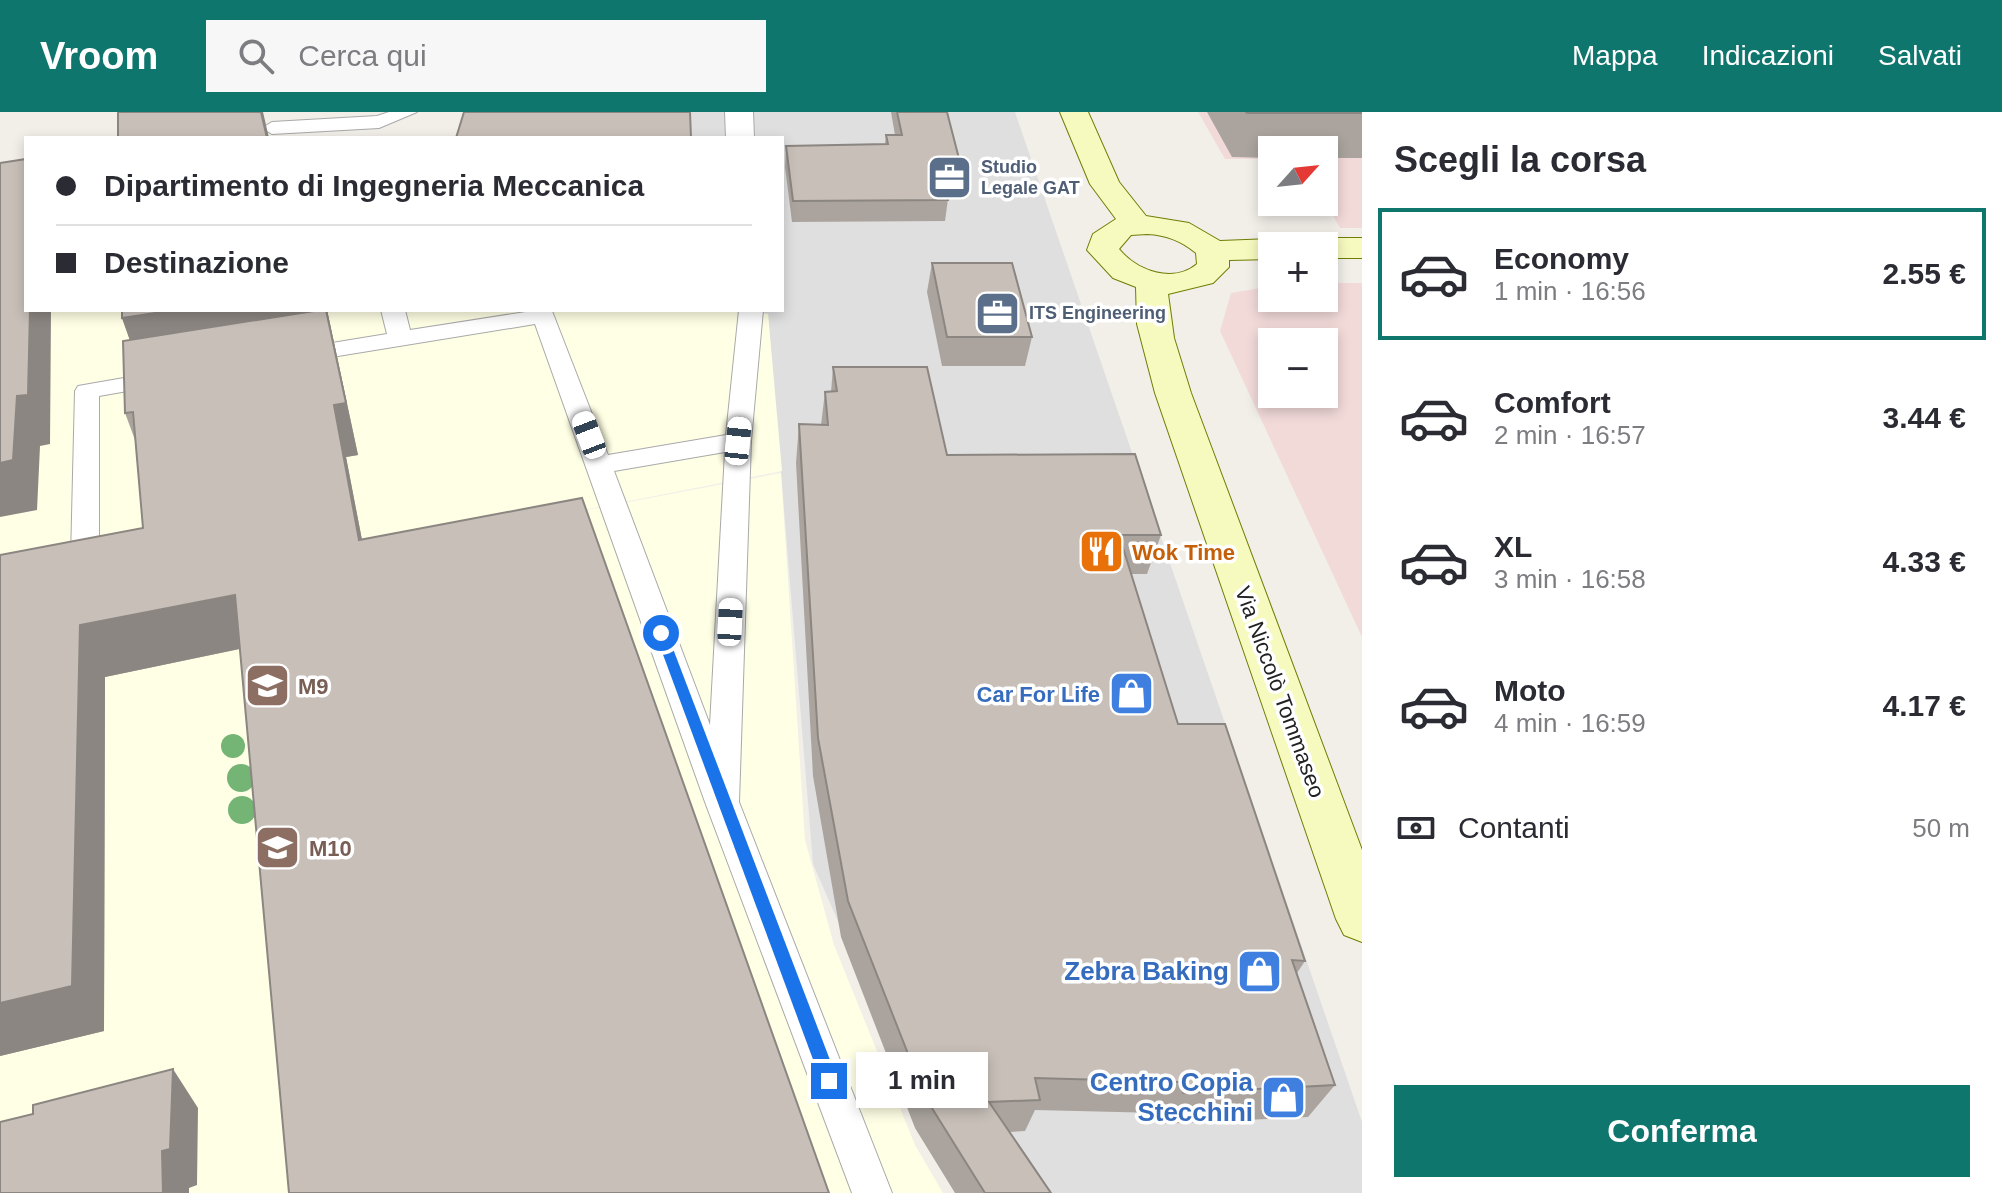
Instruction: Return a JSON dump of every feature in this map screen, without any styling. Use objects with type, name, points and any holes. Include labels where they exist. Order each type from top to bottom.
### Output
[{"type":"street","points":[[739,112],[740,136]]},
{"type":"street","points":[[1074,112],[1105,184],[1137,225]]},
{"type":"street","points":[[1212,251],[1213,267],[1198,279],[1153,281],[1120,269],[1103,250],[1110,233],[1137,225],[1181,230],[1212,251],[1258,249]]},
{"type":"street","points":[[1338,248],[1362,248]]},
{"type":"street","name":"Via Niccolò Tommaseo","points":[[1153,281],[1149,302],[1152,320],[1173,393],[1362,919]]},
{"type":"lane","points":[[272,128],[379,122],[407,112]]},
{"type":"lane","points":[[393,312],[400,339]]},
{"type":"lane","points":[[722,802],[738,441],[751,312]]},
{"type":"lane","points":[[275,360],[544,316],[722,802],[872,1193]]},
{"type":"lane","points":[[0,580],[85,565],[87,391],[196,373]]},
{"type":"lane","points":[[600,465],[738,441]]},
{"type":"shaded area","points":[[470,112],[1015,112],[1362,1122],[1362,1193],[956,1193],[813,864],[768,314],[749,312],[784,312],[784,136],[463,136]]},
{"type":"shaded area","points":[[1198,112],[1362,112],[1362,228],[1340,228],[1333,216],[1338,216],[1338,136],[1258,136],[1258,159],[1225,159]]},
{"type":"shaded area","points":[[24,161],[24,312],[768,314],[782,471],[461,534],[781,473],[805,840],[834,945],[915,1145],[943,1193],[0,1193],[0,163]]},
{"type":"shaded area","points":[[1338,283],[1362,283],[1362,637],[1220,331],[1231,293],[1258,288],[1258,312],[1338,312]]},
{"type":"building","points":[[118,112],[261,112],[267,136],[118,136]]},
{"type":"building","points":[[464,112],[690,112],[691,136],[457,136]]},
{"type":"building","points":[[897,112],[947,112],[964,178],[944,179],[948,200],[793,201],[786,146],[888,144],[886,135],[902,135]]},
{"type":"building","points":[[1362,112],[1362,113],[1247,113]]},
{"type":"building","points":[[24,159],[24,312],[30,312],[28,395],[17,396],[13,460],[0,463],[0,163]]},
{"type":"building","points":[[932,263],[1012,263],[1032,337],[947,337]]},
{"type":"building","points":[[122,312],[162,312],[122,318]]},
{"type":"building","points":[[307,312],[326,312],[346,403],[334,405],[359,540],[582,498],[829,1193],[289,1193],[235,595],[80,625],[72,986],[0,1003],[0,555],[143,528],[133,412],[125,413],[123,341]]},
{"type":"building","points":[[833,367],[927,367],[947,455],[1135,454],[1161,535],[1119,535],[1178,724],[1225,724],[1305,961],[1292,960],[1335,1085],[1183,1093],[1179,1082],[1035,1078],[1040,1100],[989,1102],[1051,1193],[985,1193],[925,1097],[848,901],[818,738],[799,424],[828,425],[825,392],[837,391]]},
{"type":"building","points":[[173,1069],[170,1149],[162,1151],[163,1193],[0,1193],[0,1122],[33,1114],[33,1105]]},
{"type":"place","name":"Studio Legale GAT","points":[[950,177]]},
{"type":"place","name":"ITS Engineering","points":[[998,313]]},
{"type":"place","name":"Wok Time","points":[[1101,552]]},
{"type":"place","name":"M9","points":[[267,686]]},
{"type":"place","name":"Car For Life","points":[[1131,694]]},
{"type":"place","name":"M10","points":[[278,848]]},
{"type":"place","name":"Zebra Baking","points":[[1260,971]]},
{"type":"place","name":"Centro Copia Stecchini","points":[[1284,1097]]},
{"type":"route","points":[[661,633],[829,1081]]}]
